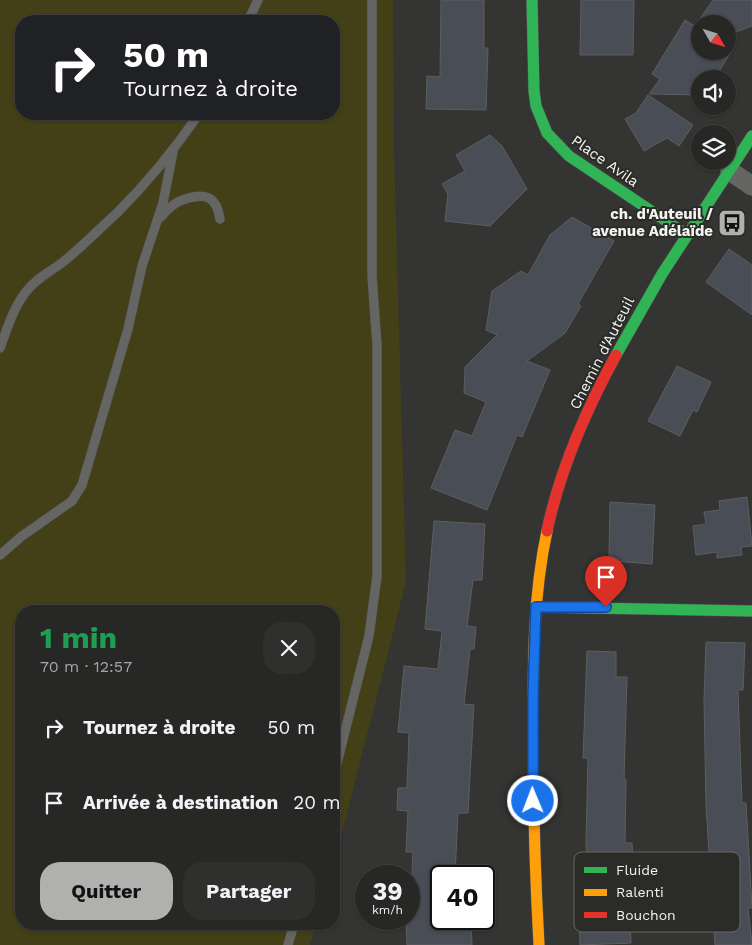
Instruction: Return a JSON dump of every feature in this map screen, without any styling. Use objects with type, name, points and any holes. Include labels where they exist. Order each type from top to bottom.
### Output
[{"type":"street","name":"Place Avila","points":[[532,0],[534,91],[538,113],[547,134],[569,156],[687,235]]},
{"type":"street","name":"Chemin d'Auteuil","points":[[539,945],[533,763],[534,643],[540,564],[548,524],[572,452],[600,388],[637,314],[752,136]]},
{"type":"street","points":[[730,171],[752,186]]},
{"type":"street","points":[[536,607],[752,611]]},
{"type":"lane","points":[[251,15],[258,0]]},
{"type":"lane","points":[[340,751],[369,636],[377,576],[377,345],[372,276],[372,0]]},
{"type":"lane","points":[[0,348],[14,312],[26,292],[41,277],[64,261],[90,238],[148,182],[173,152],[195,120]]},
{"type":"lane","points":[[0,555],[22,536],[72,501],[82,485],[128,329],[142,266],[158,220],[173,152]]},
{"type":"lane","points":[[158,220],[171,206],[196,197],[208,197],[215,202],[220,219]]},
{"type":"lane","points":[[288,945],[292,930]]},
{"type":"shaded area","points":[[0,0],[393,0],[394,149],[406,582],[340,840],[340,605],[15,605],[15,930],[314,930],[310,945],[0,945]]},
{"type":"building","points":[[441,0],[484,0],[484,48],[488,48],[486,110],[426,109],[427,76],[440,77]]},
{"type":"building","points":[[581,0],[634,0],[633,55],[580,55]]},
{"type":"building","points":[[713,0],[752,0],[752,26],[736,32],[736,15],[703,15]]},
{"type":"building","points":[[685,20],[691,24],[691,60],[726,60],[720,70],[691,70],[691,95],[649,94],[660,79],[652,74]]},
{"type":"building","points":[[648,95],[693,125],[691,125],[679,146],[667,138],[644,151],[625,119],[636,113]]},
{"type":"building","points":[[490,135],[502,146],[527,189],[490,226],[445,221],[448,194],[442,184],[465,171],[456,155]]},
{"type":"building","points":[[572,217],[614,241],[578,304],[581,306],[565,333],[527,361],[550,370],[522,437],[517,435],[487,510],[431,488],[455,430],[472,436],[486,402],[464,393],[465,367],[497,335],[486,330],[492,291],[521,271],[528,275],[550,235]]},
{"type":"building","points":[[729,249],[752,265],[752,315],[706,282]]},
{"type":"building","points":[[677,366],[711,382],[697,412],[693,410],[680,436],[648,421]]},
{"type":"building","points":[[747,497],[752,546],[741,547],[742,555],[717,558],[717,552],[696,555],[693,526],[706,524],[704,512],[720,510],[719,501]]},
{"type":"building","points":[[610,502],[655,505],[652,564],[614,561],[609,556]]},
{"type":"building","points":[[434,521],[485,524],[482,580],[473,580],[467,626],[476,627],[474,649],[470,649],[464,704],[474,705],[468,813],[458,813],[456,865],[430,865],[430,930],[471,930],[472,945],[407,945],[406,930],[420,930],[420,865],[412,865],[413,852],[406,852],[408,811],[397,810],[398,788],[407,788],[409,733],[398,732],[404,666],[438,669],[442,631],[425,629]]},
{"type":"building","points":[[706,642],[745,643],[743,690],[738,690],[742,803],[746,803],[752,908],[748,908],[752,945],[715,945],[714,932],[740,932],[740,852],[709,852],[704,699]]},
{"type":"building","points":[[587,651],[616,652],[616,677],[627,677],[624,779],[626,779],[625,843],[632,843],[632,852],[586,852],[588,758],[583,758]]},
{"type":"building","points":[[579,932],[631,932],[631,943],[580,945]]},
{"type":"traffic: fast","points":[[532,0],[534,91],[536,106],[547,133],[569,156],[687,235]]},
{"type":"traffic: fast","points":[[616,355],[662,274],[752,136]]},
{"type":"traffic: fast","points":[[537,607],[752,611]]},
{"type":"traffic: slow","points":[[539,945],[534,809],[533,679],[536,604],[547,531]]},
{"type":"traffic: jam","points":[[547,531],[559,485],[575,440],[594,397],[616,355]]},
{"type":"place","name":"ch. d'Auteuil / avenue Adélaïde","points":[[732,223]]},
{"type":"route","points":[[533,801],[533,698],[536,607],[606,607]]}]
